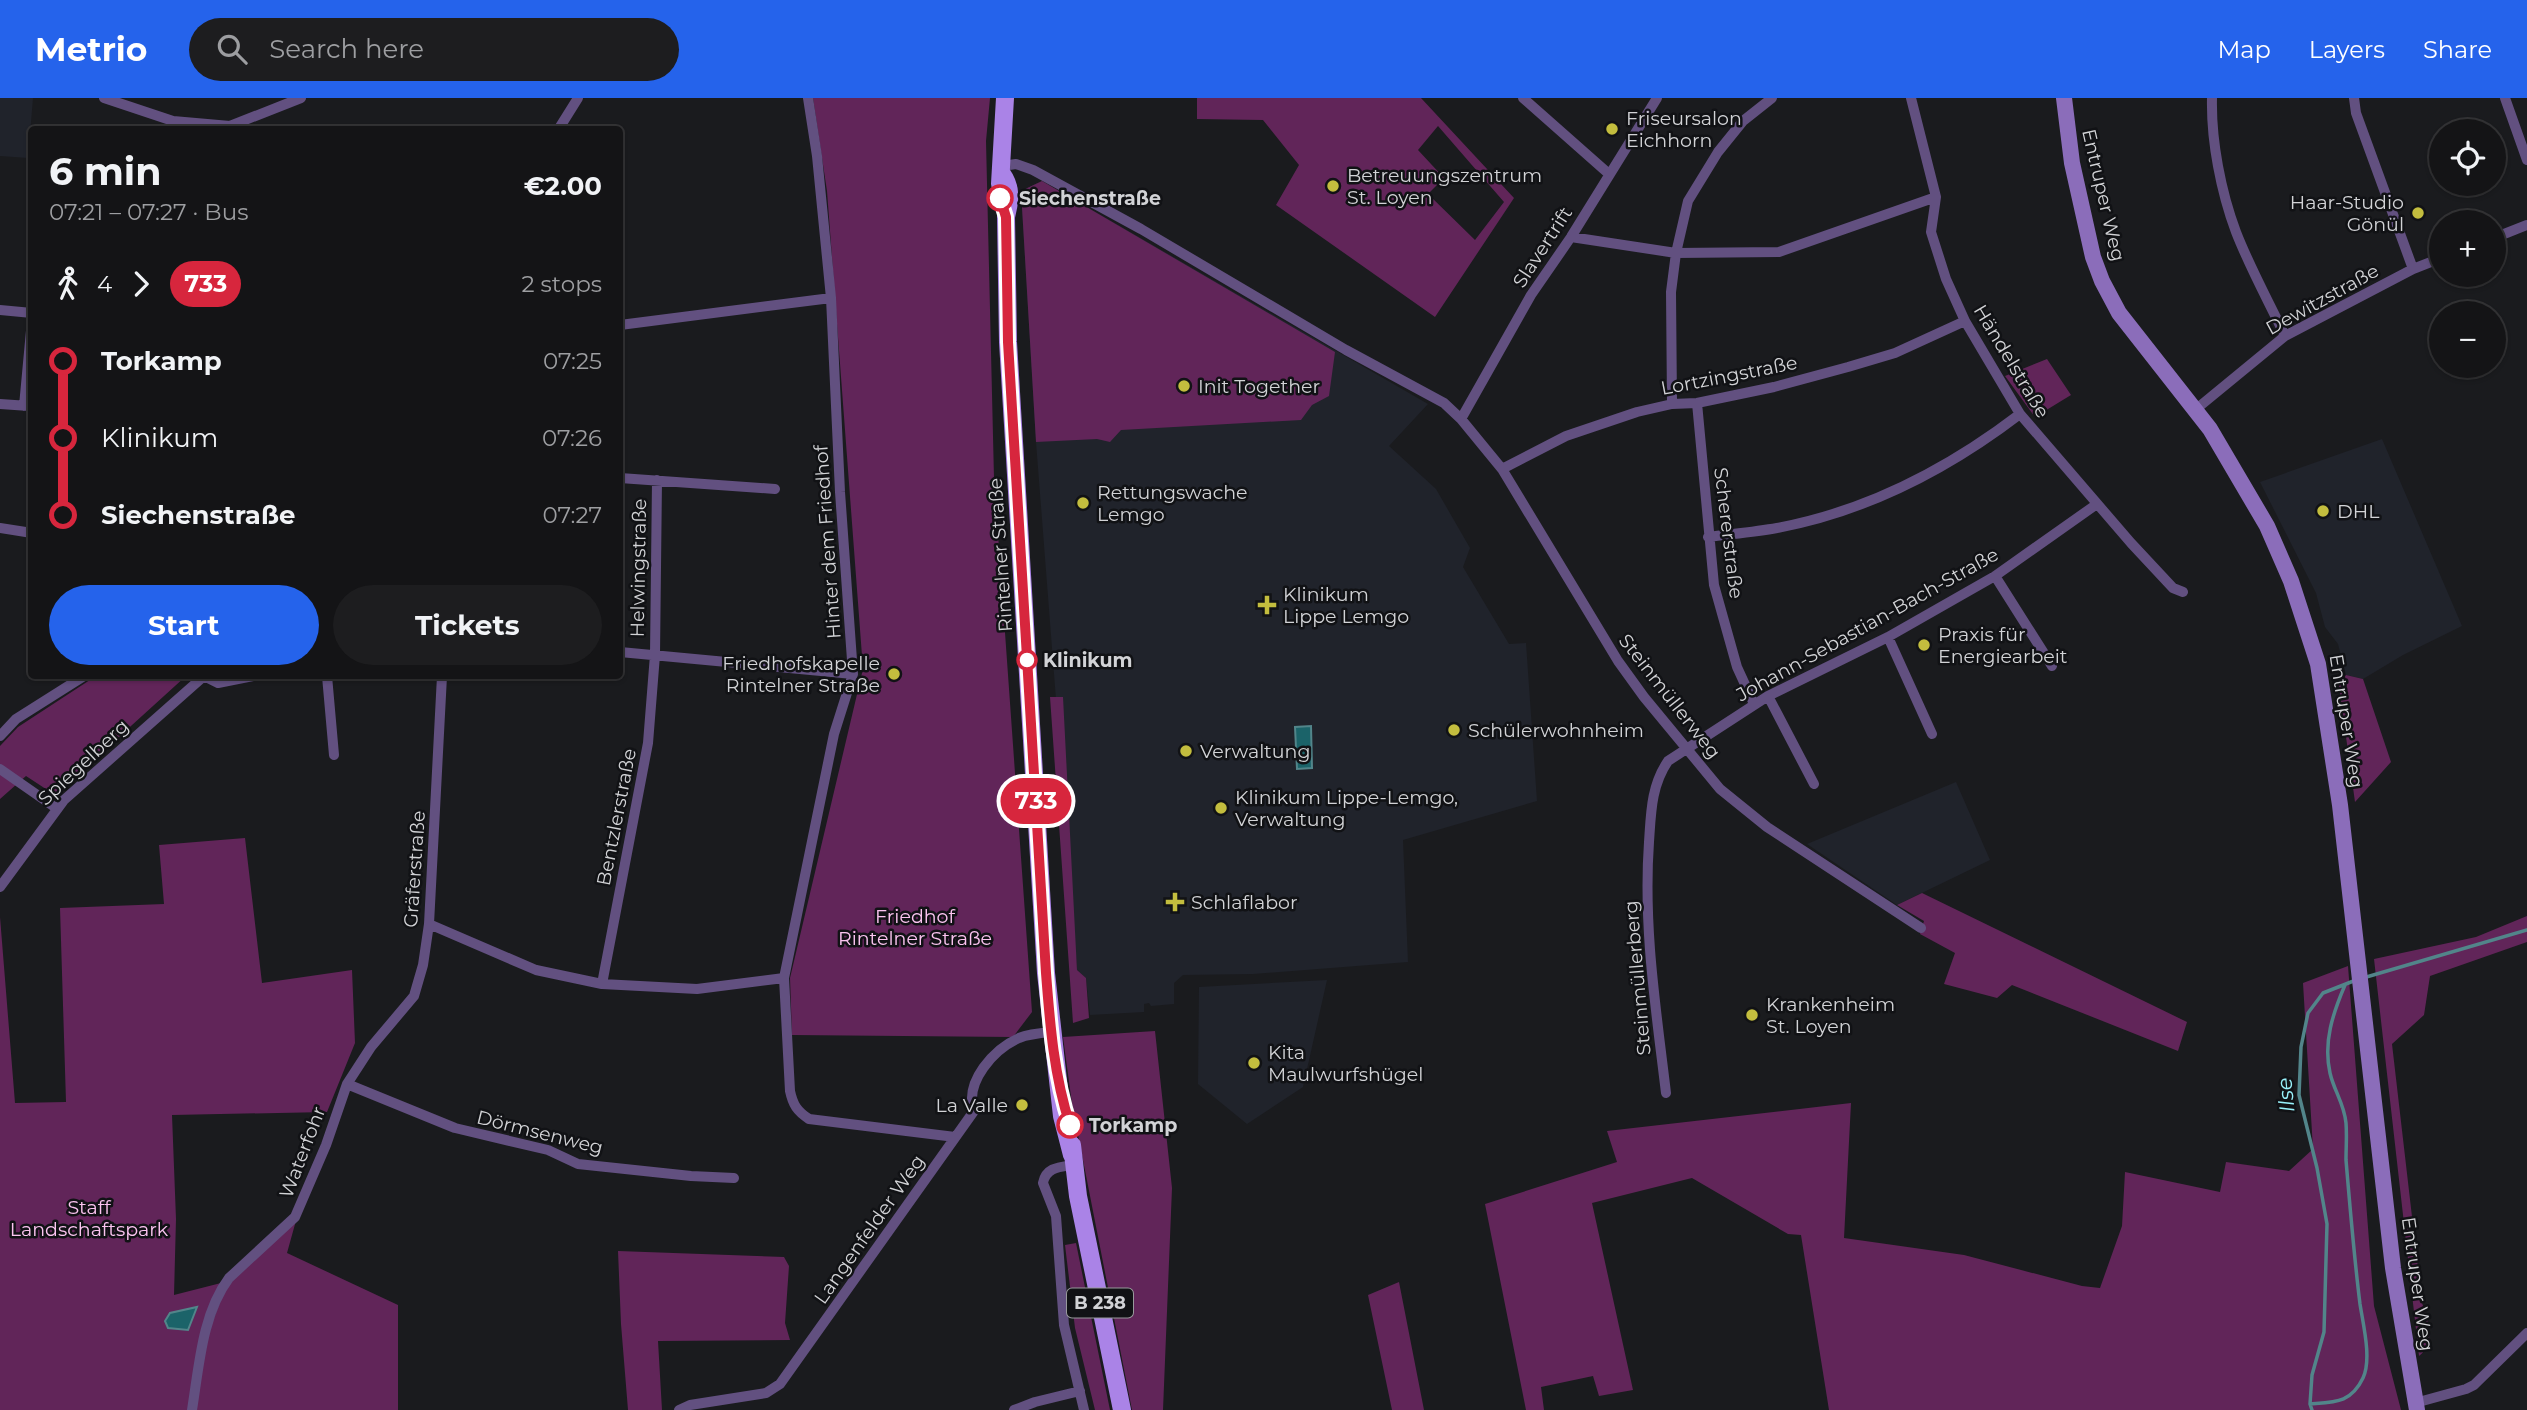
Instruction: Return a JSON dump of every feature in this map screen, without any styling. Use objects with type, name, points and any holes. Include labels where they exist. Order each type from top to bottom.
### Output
[{"type":"main road","name":"Rintelner Straße","points":[[1005,98],[1001,128],[1002,170],[1010,194],[1006,217],[1009,356],[1052,1032],[1061,1098],[1071,1132],[1073,1160],[1122,1410]]},
{"type":"main road","name":"Entruper Weg","points":[[2064,98],[2072,163],[2093,257],[2102,281],[2119,313],[2195,410],[2246,487],[2267,526],[2295,590],[2311,637],[2332,742],[2393,1268],[2416,1406]]},
{"type":"street","points":[[104,98],[173,121],[220,126]]},
{"type":"street","points":[[232,126],[301,98]]},
{"type":"street","points":[[560,126],[578,98]]},
{"type":"street","name":"Hinter dem Friedhof","points":[[784,978],[834,734],[853,674],[840,492],[831,299],[817,156],[808,98]]},
{"type":"street","points":[[1523,98],[1609,174]]},
{"type":"street","name":"Slavertrift","points":[[1461,419],[1531,295],[1571,237],[1657,98]]},
{"type":"street","points":[[1672,404],[1671,292],[1688,201],[1712,162],[1743,121],[1772,98]]},
{"type":"street","name":"Händelstraße","points":[[1911,98],[1936,197],[1931,232],[1946,279],[1965,321],[2020,414],[2173,588],[2183,592]]},
{"type":"street","points":[[2212,98],[2220,173],[2236,231],[2285,336]]},
{"type":"street","points":[[2354,98],[2356,113],[2413,270]]},
{"type":"street","points":[[2505,98],[2527,160]]},
{"type":"street","points":[[1002,170],[1016,163],[1033,170],[1153,236],[1346,350],[1444,403],[1461,419]]},
{"type":"street","points":[[1571,237],[1676,254],[1779,252],[1936,197]]},
{"type":"street","points":[[2506,233],[2527,225]]},
{"type":"street","name":"Dewitzstraße","points":[[2195,410],[2285,336],[2429,263]]},
{"type":"street","points":[[623,325],[831,299]]},
{"type":"street","points":[[0,310],[28,313]]},
{"type":"street","name":"Lortzingstraße","points":[[1502,469],[1566,436],[1637,412],[1774,387],[1848,367],[1895,353],[1965,321]]},
{"type":"street","name":"Schererstraße","points":[[1697,403],[1714,584],[1737,667],[1754,704]]},
{"type":"street","points":[[0,404],[28,406]]},
{"type":"street","points":[[1708,537],[1778,528],[1858,506],[1906,486],[1957,459],[2020,414]]},
{"type":"street","name":"Steinmüllerweg","points":[[1461,419],[1502,469],[1618,661],[1644,697],[1720,789],[1767,827],[1922,928]]},
{"type":"street","name":"Helwingstraße","points":[[623,478],[775,489]]},
{"type":"street","name":"Helwingstraße","points":[[655,655],[657,480]]},
{"type":"street","name":"Johann-Sebastian-Bach-Straße","points":[[1687,748],[1768,696],[1888,637],[1995,576],[2097,504]]},
{"type":"street","points":[[0,528],[28,532]]},
{"type":"street","points":[[1995,576],[2052,666]]},
{"type":"street","points":[[1888,637],[1932,734]]},
{"type":"street","points":[[623,652],[853,674]]},
{"type":"street","name":"Bentzlerstraße","points":[[602,984],[648,743],[655,655]]},
{"type":"street","points":[[0,736],[16,719],[79,679]]},
{"type":"street","name":"Spiegelberg","points":[[0,887],[56,808],[201,679]]},
{"type":"street","points":[[210,679],[218,683],[238,679]]},
{"type":"street","points":[[327,679],[334,755]]},
{"type":"street","name":"Gräferstraße","points":[[371,1047],[414,996],[423,965],[429,924],[442,679]]},
{"type":"street","points":[[1768,696],[1814,784]]},
{"type":"street","name":"Steinmüllerberg","points":[[1666,1093],[1646,899],[1650,808],[1659,774],[1668,761],[1687,748]]},
{"type":"street","points":[[0,769],[56,808]]},
{"type":"street","points":[[429,924],[537,970],[602,984],[697,989],[784,978],[790,1091],[792,1103],[798,1112],[821,1122],[955,1137]]},
{"type":"street","name":"Langenfelder Weg","points":[[679,1410],[690,1405],[766,1393],[780,1384],[974,1111],[972,1089],[993,1056],[1020,1037],[1052,1032]]},
{"type":"street","name":"Waterfohr","points":[[192,1410],[203,1344],[221,1288],[295,1217],[326,1145],[347,1084],[371,1047]]},
{"type":"street","name":"Dörmsenweg","points":[[347,1084],[455,1128],[548,1150],[578,1164],[734,1178]]},
{"type":"street","points":[[1073,1160],[1050,1170],[1043,1183],[1056,1216],[1064,1325],[1084,1410]]},
{"type":"street","points":[[2416,1406],[2474,1385],[2527,1333]]},
{"type":"street","points":[[1014,1410],[1080,1391]]},
{"type":"shaded area","points":[[0,98],[33,98],[31,126],[28,126],[28,158],[0,156]]},
{"type":"shaded area","name":"Klinikum Lippe Lemgo","points":[[1042,181],[1428,404],[1389,446],[1436,489],[1470,548],[1463,567],[1509,644],[1526,643],[1537,801],[1403,840],[1408,962],[1253,974],[1183,975],[1174,983],[1174,1004],[1151,1006],[1149,1003],[1144,1004],[1144,1012],[1090,1015],[1086,978],[1077,970],[1036,442],[1021,191]]},
{"type":"shaded area","points":[[2382,439],[2462,626],[2403,655],[2363,679],[2346,675],[2338,644],[2325,627],[2316,593],[2260,482]]},
{"type":"shaded area","points":[[1956,782],[1990,860],[1897,905],[1807,844]]},
{"type":"shaded area","name":"Kita Maulwurfshügel","points":[[1327,980],[1303,1087],[1247,1124],[1198,1084],[1199,987]]},
{"type":"green space","name":"Friedhof Rintelner Straße","points":[[813,98],[990,98],[986,141],[994,478],[1032,1012],[1013,1037],[792,1035],[790,978],[863,669],[827,191]]},
{"type":"green space","points":[[1197,98],[1421,98],[1514,198],[1435,317],[1276,205],[1299,165],[1263,120],[1197,119]],"holes":[[[1438,126],[1504,202],[1475,240],[1428,194],[1444,178],[1418,150]]]},
{"type":"green space","points":[[1042,181],[1335,352],[1329,396],[1312,405],[1301,420],[1121,430],[1110,442],[1097,439],[1036,442],[1021,191]]},
{"type":"green space","points":[[2047,359],[2071,395],[2035,417],[2005,376]]},
{"type":"green space","points":[[2346,675],[2363,679],[2391,762],[2355,802],[2339,686]]},
{"type":"green space","points":[[91,679],[183,679],[55,795],[26,776],[0,799],[0,746],[18,727]]},
{"type":"green space","points":[[1050,697],[1063,697],[1077,970],[1086,978],[1089,1018],[1073,1023]]},
{"type":"green space","name":"Staff Landschaftspark","points":[[245,838],[262,983],[352,970],[355,1043],[327,1112],[172,1115],[176,1219],[174,1295],[221,1283],[190,1410],[0,1410],[0,917],[15,1103],[66,1102],[60,908],[164,904],[159,845]]},
{"type":"green space","points":[[1922,893],[2187,1022],[2178,1051],[2012,985],[1997,998],[1944,984],[1955,953],[1920,934],[1924,921],[1897,905]]},
{"type":"green space","points":[[2527,916],[2527,942],[2430,976],[2424,1015],[2392,1044],[2422,1303],[2429,1331],[2427,1345],[2419,1356],[2374,959],[2476,937]]},
{"type":"green space","points":[[2348,966],[2374,1306],[2401,1410],[1829,1410],[1801,1235],[1788,1234],[1692,1178],[1592,1203],[1633,1390],[1599,1396],[1593,1376],[1541,1387],[1544,1410],[1526,1410],[1485,1204],[1617,1162],[1607,1131],[1851,1103],[1844,1238],[1964,1255],[2082,1286],[2100,1288],[2122,1226],[2125,1172],[2220,1192],[2226,1162],[2289,1171],[2313,1149],[2303,983]]},
{"type":"green space","points":[[1155,1031],[1172,1188],[1163,1410],[1132,1410],[1072,1104],[1063,1037]]},
{"type":"green space","points":[[297,1217],[287,1253],[398,1305],[398,1410],[194,1410],[205,1342],[227,1283]]},
{"type":"green space","points":[[1076,1243],[1110,1410],[1095,1410],[1075,1328],[1065,1245]]},
{"type":"green space","points":[[618,1251],[784,1257],[789,1266],[785,1323],[790,1340],[658,1341],[662,1410],[628,1410]]},
{"type":"green space","points":[[1399,1282],[1424,1410],[1392,1410],[1368,1295]]},
{"type":"water","points":[[1311,726],[1312,768],[1297,769],[1295,727]]},
{"type":"water","points":[[197,1307],[188,1330],[168,1328],[165,1321],[170,1313]]},
{"type":"waterway","name":"Ilse","points":[[2363,978],[2527,930]]},
{"type":"waterway","name":"Ilse","points":[[2312,1410],[2312,1375],[2324,1332],[2327,1224],[2317,1168],[2299,1095],[2301,1047],[2308,1013],[2323,993],[2356,980]]},
{"type":"waterway","points":[[2310,1404],[2348,1397],[2363,1378],[2367,1361],[2349,1196],[2346,1123],[2328,1061],[2330,1028],[2345,985]]},
{"type":"bus line","name":"733","points":[[1000,198],[1006,217],[1008,342],[1046,973],[1057,1073],[1061,1098],[1070,1125]]},
{"type":"place","name":"Friseursalon Eichhorn","points":[[1612,129]]},
{"type":"place","name":"Betreuungszentrum St. Loyen","points":[[1333,186]]},
{"type":"place","name":"Siechenstraße","points":[[1000,198]]},
{"type":"place","name":"Haar-Studio Gönül","points":[[2418,213]]},
{"type":"place","name":"Init Together","points":[[1184,386]]},
{"type":"place","name":"Rettungswache Lemgo","points":[[1083,503]]},
{"type":"place","name":"DHL","points":[[2323,511]]},
{"type":"place","name":"Klinikum Lippe Lemgo","points":[[1267,605]]},
{"type":"place","name":"Praxis für Energiearbeit","points":[[1924,645]]},
{"type":"place","name":"Klinikum","points":[[1027,660]]},
{"type":"place","name":"Friedhofskapelle Rintelner Straße","points":[[894,674]]},
{"type":"place","name":"Schülerwohnheim","points":[[1454,730]]},
{"type":"place","name":"Verwaltung","points":[[1186,751]]},
{"type":"place","name":"Klinikum Lippe-Lemgo, Verwaltung","points":[[1221,808]]},
{"type":"place","name":"Schlaflabor","points":[[1175,902]]},
{"type":"place","name":"Krankenheim St. Loyen","points":[[1752,1015]]},
{"type":"place","name":"Kita Maulwurfshügel","points":[[1254,1063]]},
{"type":"place","name":"La Valle","points":[[1022,1105]]},
{"type":"place","name":"Torkamp","points":[[1070,1125]]}]
